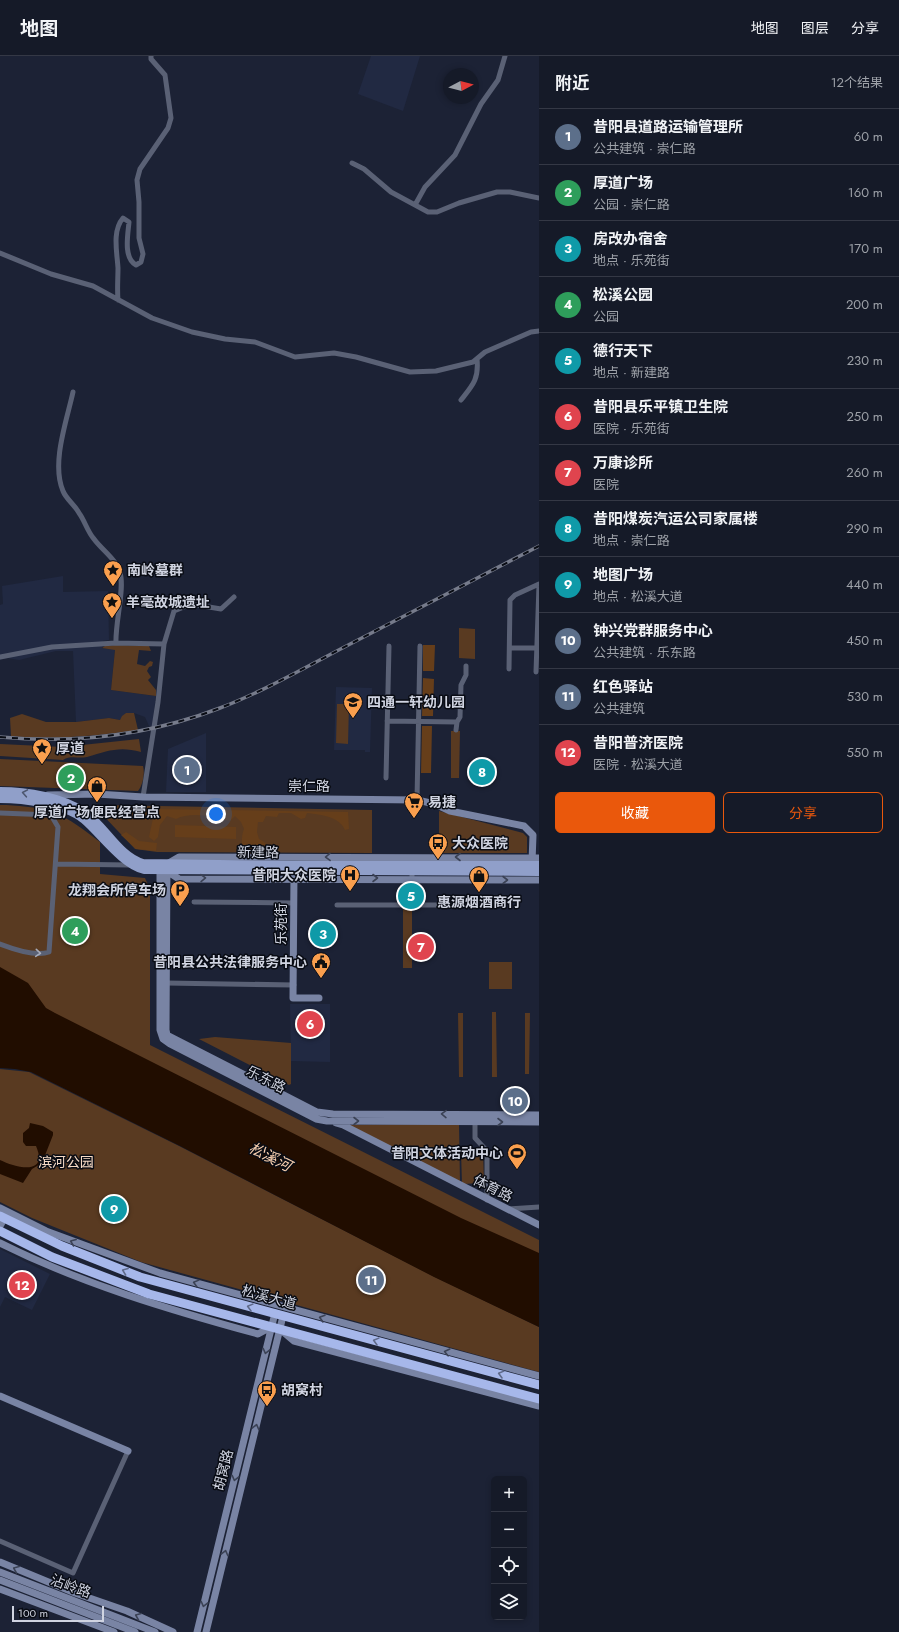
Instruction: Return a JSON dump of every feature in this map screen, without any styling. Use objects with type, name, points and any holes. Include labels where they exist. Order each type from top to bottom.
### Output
[{"type":"highway","name":"松溪大道","points":[[1,1220],[140,1277],[279,1314],[428,1351],[539,1385]]},
{"type":"highway","name":"松溪大道","points":[[0,1231],[52,1257],[142,1291],[539,1399]]},
{"type":"main road","name":"新建路","points":[[0,791],[15,791],[40,795],[72,805],[86,813],[130,857],[138,862],[163,867],[294,875],[412,875],[535,865]]},
{"type":"main road","name":"崇仁路","points":[[40,795],[97,794],[143,797],[416,800],[435,804],[450,811],[524,826],[533,835],[535,865]]},
{"type":"main road","name":"新建路","points":[[0,799],[15,799],[53,806],[82,818],[130,865],[144,870],[163,867],[535,865]]},
{"type":"main road","name":"乐东路","points":[[163,867],[166,1030],[168,1035],[317,1112],[333,1114],[539,1115]]},
{"type":"main road","name":"乐东路","points":[[163,867],[160,1030],[163,1039],[316,1119],[327,1121],[539,1122]]},
{"type":"main road","name":"乐苑街","points":[[294,875],[293,998],[319,998]]},
{"type":"main road","points":[[412,875],[539,880]]},
{"type":"main road","name":"体育路","points":[[327,1121],[343,1125],[539,1226]]},
{"type":"main road","points":[[0,1208],[46,1231],[160,1273],[428,1351],[539,1376]]},
{"type":"main road","points":[[0,1243],[72,1276],[183,1314],[258,1334],[276,1328],[294,1342],[539,1406]]},
{"type":"main road","name":"胡窝路","points":[[206,1632],[279,1314]]},
{"type":"main road","name":"胡窝路","points":[[197,1632],[276,1328]]},
{"type":"main road","points":[[0,1396],[128,1451]]},
{"type":"main road","points":[[0,1562],[75,1593],[127,1611],[173,1632]]},
{"type":"main road","name":"沾岭路","points":[[0,1572],[155,1632]]},
{"type":"main road","name":"沾岭路","points":[[0,1580],[135,1632]]},
{"type":"main road","points":[[0,1589],[114,1632]]},
{"type":"street","points":[[118,300],[116,248],[118,227],[123,218],[129,222],[128,253],[132,263],[136,265],[141,262],[143,254],[139,238],[139,202],[137,180],[140,169],[168,128],[171,118],[165,74],[151,59],[151,56]]},
{"type":"street","points":[[415,205],[424,187],[455,155],[481,104],[498,80],[505,56]]},
{"type":"street","points":[[352,163],[364,169],[391,192],[428,212],[437,212],[459,203],[497,192],[510,192],[539,198]]},
{"type":"street","points":[[0,253],[51,274],[93,286],[152,318],[192,332],[256,342],[295,357],[334,353],[356,357],[410,372],[436,371],[473,362],[485,352],[532,332],[539,331]]},
{"type":"street","points":[[460,400],[474,383],[478,372],[477,359]]},
{"type":"street","points":[[73,392],[59,460],[58,477],[63,492],[80,513],[85,526],[94,540],[113,560],[120,572],[122,581],[115,630],[116,643]]},
{"type":"street","points":[[510,669],[510,600],[515,595],[539,584],[536,672]]},
{"type":"street","points":[[143,797],[158,702],[164,644],[174,611],[191,604],[222,609],[234,597]]},
{"type":"street","points":[[0,657],[52,647],[116,643],[164,644]]},
{"type":"street","points":[[386,778],[389,646]]},
{"type":"street","points":[[416,800],[420,646]]},
{"type":"street","points":[[510,648],[538,648]]},
{"type":"street","points":[[456,730],[457,722],[460,717],[461,685],[466,675],[466,666]]},
{"type":"street","points":[[387,721],[457,722]]},
{"type":"street","points":[[0,813],[32,813],[51,815],[58,827],[49,952],[35,953],[0,944]]},
{"type":"street","points":[[56,864],[130,865]]},
{"type":"street","points":[[412,875],[412,897],[416,905]]},
{"type":"street","points":[[194,902],[294,903]]},
{"type":"street","points":[[337,905],[439,905]]},
{"type":"street","points":[[166,983],[294,985]]},
{"type":"street","points":[[475,1122],[475,1138],[487,1151],[487,1200]]},
{"type":"street","points":[[506,1209],[539,1207]]},
{"type":"street","points":[[0,1541],[73,1573],[128,1451]]},
{"type":"shaded area","points":[[371,56],[420,56],[403,111],[358,94]]},
{"type":"shaded area","points":[[63,576],[63,592],[108,591],[109,640],[103,641],[102,648],[115,649],[111,690],[156,696],[152,726],[149,726],[145,717],[134,713],[126,713],[120,720],[109,718],[76,722],[73,651],[56,651],[19,660],[7,658],[0,660],[0,605],[3,604],[2,586]]},
{"type":"shaded area","points":[[423,645],[435,645],[434,671],[423,671]]},
{"type":"shaded area","points":[[423,678],[434,679],[433,716],[422,716]]},
{"type":"shaded area","name":"四通一轩幼儿园","points":[[336,687],[372,688],[370,752],[365,752],[365,750],[334,750]]},
{"type":"shaded area","points":[[422,726],[432,726],[431,773],[421,773]]},
{"type":"shaded area","points":[[206,733],[206,792],[166,792],[168,749]]},
{"type":"shaded area","points":[[104,805],[136,808],[153,807],[154,809],[146,820],[126,812],[119,815],[112,813],[109,818],[103,808]]},
{"type":"shaded area","points":[[155,809],[348,812],[349,829],[345,830],[342,825],[329,817],[307,813],[305,818],[301,819],[291,813],[279,813],[277,817],[266,816],[263,822],[258,822],[257,832],[259,839],[266,844],[270,853],[260,853],[258,849],[255,848],[254,854],[239,854],[244,829],[241,822],[235,816],[230,821],[196,815],[189,815],[176,819],[167,816],[160,825],[158,837],[154,841],[149,837]]},
{"type":"shaded area","points":[[175,825],[236,827],[236,839],[175,837]]},
{"type":"shaded area","points":[[126,832],[139,841],[157,843],[156,851],[136,849],[121,835]]},
{"type":"shaded area","points":[[290,1004],[330,1004],[330,1062],[291,1061]]},
{"type":"shaded area","points":[[0,1249],[50,1274],[32,1310],[5,1297],[0,1307]]},
{"type":"green space","points":[[459,628],[475,629],[475,659],[459,658]]},
{"type":"green space","points":[[105,646],[149,646],[151,651],[139,650],[137,664],[145,666],[150,661],[153,662],[152,666],[149,667],[147,671],[151,677],[148,680],[156,690],[156,696],[111,690],[115,650],[102,648]]},
{"type":"green space","points":[[337,704],[349,704],[348,744],[336,743]]},
{"type":"green space","points":[[126,713],[134,713],[138,730],[75,737],[43,738],[11,736],[10,718],[22,714],[46,722],[76,722],[109,718],[120,720]]},
{"type":"green space","points":[[451,731],[460,731],[459,778],[451,778]]},
{"type":"green space","points":[[139,739],[141,752],[120,749],[87,757],[69,758],[63,760],[0,756],[0,744],[63,747]]},
{"type":"green space","points":[[0,759],[143,766],[144,775],[138,791],[0,786]]},
{"type":"green space","points":[[0,805],[40,809],[52,812],[65,818],[100,842],[100,874],[145,878],[150,889],[150,1045],[539,1240],[539,1258],[52,1022],[0,973]]},
{"type":"green space","points":[[101,805],[372,810],[372,853],[157,852],[135,849],[96,808]]},
{"type":"green space","points":[[439,811],[523,833],[527,837],[527,853],[439,853]]},
{"type":"green space","points":[[403,908],[412,908],[412,968],[403,968]]},
{"type":"green space","points":[[489,962],[512,962],[512,989],[489,989]]},
{"type":"green space","points":[[492,1012],[496,1012],[497,1077],[492,1077]]},
{"type":"green space","points":[[458,1013],[463,1013],[463,1077],[459,1077]]},
{"type":"green space","points":[[525,1013],[530,1013],[529,1074],[525,1074]]},
{"type":"green space","points":[[215,1037],[291,1043],[291,1084],[289,1085],[199,1039]]},
{"type":"green space","name":"滨河公园","points":[[0,1069],[29,1072],[179,1146],[435,1277],[539,1327],[539,1372],[141,1262],[32,1218],[0,1202]]},
{"type":"green space","points":[[459,1124],[460,1183],[345,1125]]},
{"type":"green space","points":[[483,1150],[484,1183],[462,1184],[461,1151]]},
{"type":"water","name":"松溪河","points":[[0,967],[28,983],[46,1008],[55,1013],[461,1218],[539,1253],[539,1327],[434,1277],[180,1146],[31,1072],[0,1068]]},
{"type":"water","points":[[30,1123],[43,1126],[53,1132],[53,1135],[42,1163],[32,1169],[23,1183],[0,1174],[0,1160],[22,1167],[35,1166],[38,1162],[39,1156],[36,1146],[26,1146],[23,1142],[23,1133],[29,1128]]},
{"type":"railway","points":[[0,737],[56,739],[112,735],[167,725],[220,708],[289,676],[539,546]]},
{"type":"place","name":"南岭墓群","points":[[113,587]]},
{"type":"place","name":"羊毫故城遗址","points":[[112,619]]},
{"type":"place","name":"四通一轩幼儿园","points":[[353,719]]},
{"type":"place","name":"厚道","points":[[42,765]]},
{"type":"place","name":"昔阳县道路运输管理所","points":[[187,770]]},
{"type":"place","name":"昔阳煤炭汽运公司家属楼","points":[[482,772]]},
{"type":"place","name":"厚道广场","points":[[71,778]]},
{"type":"place","name":"厚道广场便民经营点","points":[[97,803]]},
{"type":"place","name":"易捷","points":[[414,819]]},
{"type":"place","name":"大众医院","points":[[438,860]]},
{"type":"place","name":"昔阳大众医院","points":[[350,892]]},
{"type":"place","name":"惠源烟酒商行","points":[[479,893]]},
{"type":"place","name":"德行天下","points":[[411,896]]},
{"type":"place","name":"龙翔会所停车场","points":[[180,907]]},
{"type":"place","name":"松溪公园","points":[[75,931]]},
{"type":"place","name":"房改办宿舍","points":[[323,934]]},
{"type":"place","name":"万康诊所","points":[[421,947]]},
{"type":"place","name":"昔阳县公共法律服务中心","points":[[321,979]]},
{"type":"place","name":"昔阳县乐平镇卫生院","points":[[310,1024]]},
{"type":"place","name":"钟兴党群服务中心","points":[[515,1101]]},
{"type":"place","name":"昔阳文体活动中心","points":[[517,1170]]},
{"type":"place","name":"地图广场","points":[[114,1209]]},
{"type":"place","name":"红色驿站","points":[[371,1280]]},
{"type":"place","name":"昔阳普济医院","points":[[22,1285]]},
{"type":"place","name":"胡窝村","points":[[267,1407]]}]
